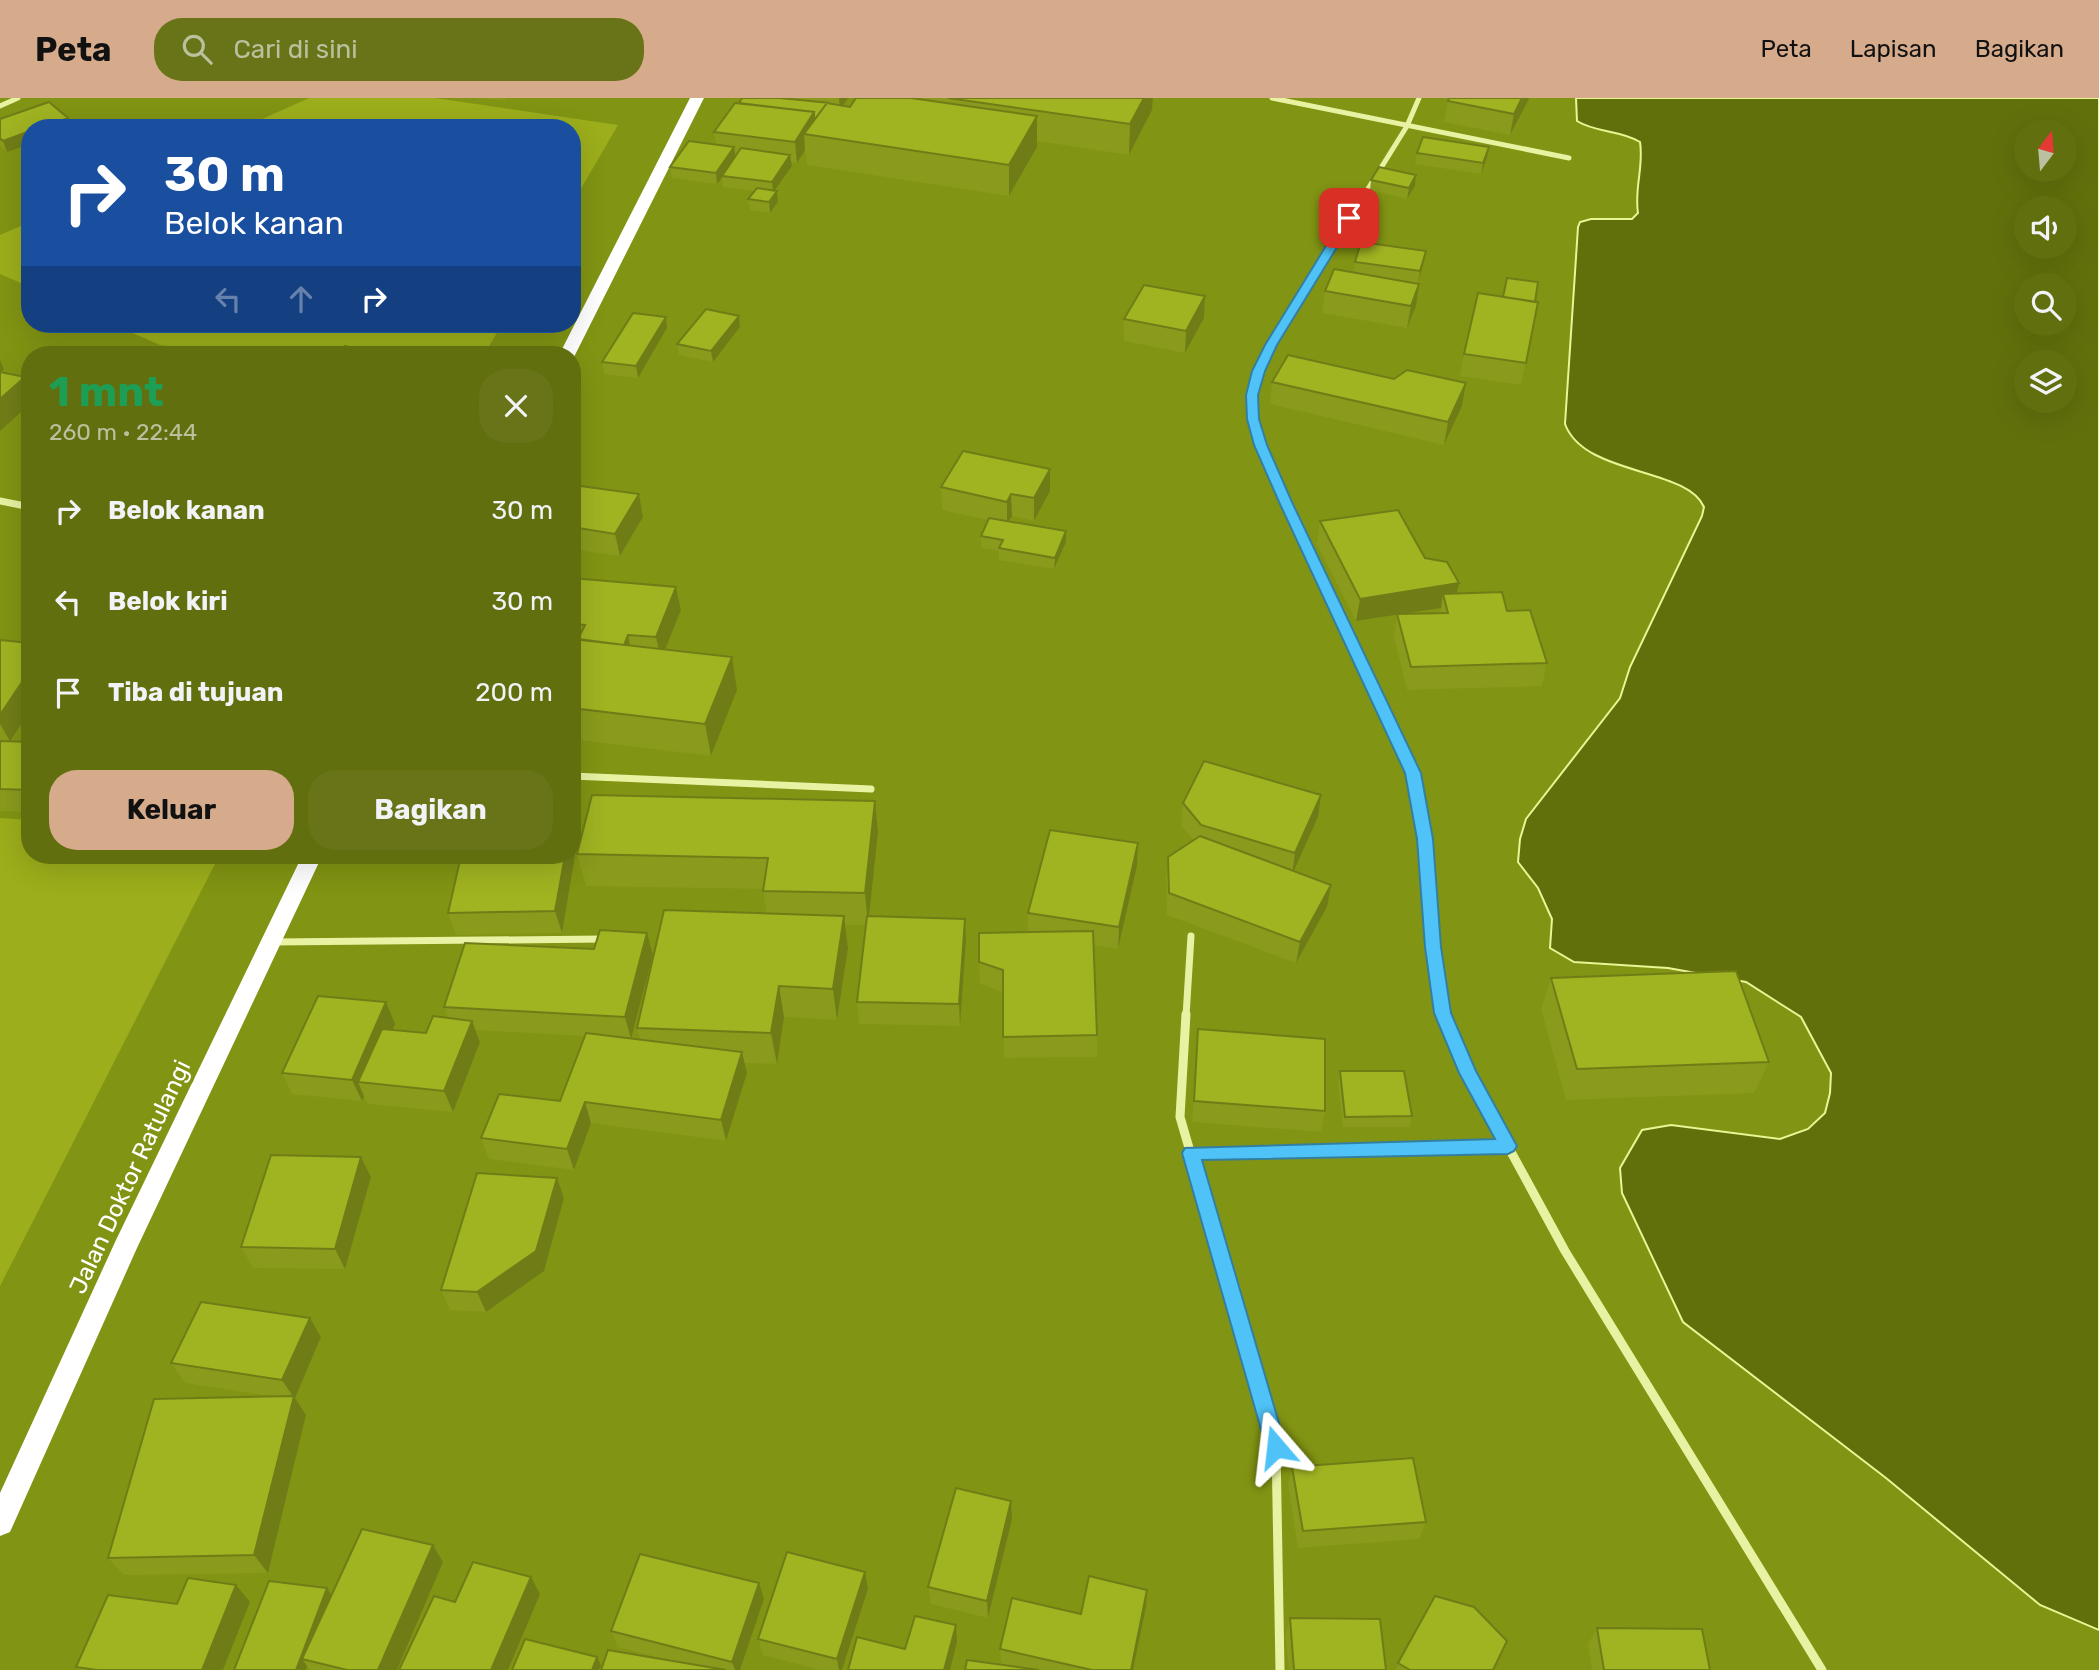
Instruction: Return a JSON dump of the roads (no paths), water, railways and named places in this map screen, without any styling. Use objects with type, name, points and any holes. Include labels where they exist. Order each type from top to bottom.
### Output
[{"type":"highway","points":[[581,327],[697,98]]},
{"type":"highway","name":"Jalan Doktor Ratulangi","points":[[0,1523],[125,1248],[308,864]]},
{"type":"street","points":[[0,106],[18,98]]},
{"type":"street","points":[[1272,98],[1569,159]]},
{"type":"street","points":[[1419,98],[1407,126],[1271,345],[1252,395],[1253,419],[1260,445],[1413,773],[1425,839],[1433,947],[1442,1013],[1468,1073],[1572,1262],[1822,1670]]},
{"type":"street","points":[[0,501],[21,505]]},
{"type":"street","points":[[581,776],[871,789]]},
{"type":"street","points":[[1191,936],[1180,1117],[1276,1447],[1280,1670]]},
{"type":"street","points":[[273,942],[617,939]]},
{"type":"street","points":[[1191,1153],[1508,1146]]}]
